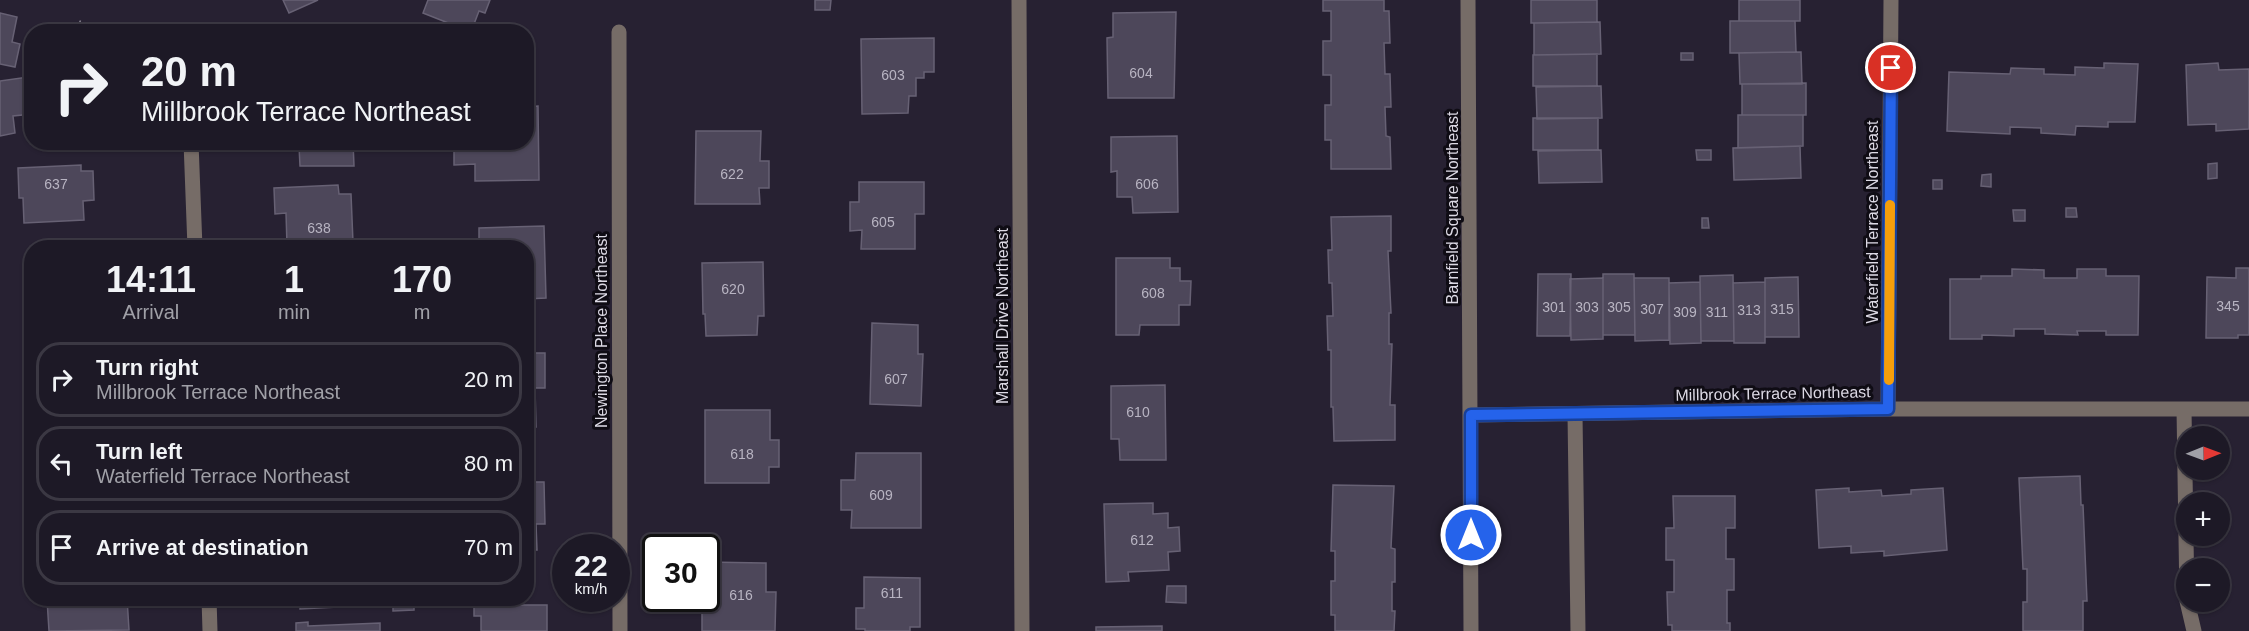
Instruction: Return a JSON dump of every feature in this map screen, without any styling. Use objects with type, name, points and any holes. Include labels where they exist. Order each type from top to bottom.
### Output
[{"type":"street","name":"Marshall Drive Northeast","points":[[1019,0],[1022,631]]},
{"type":"street","name":"Barnfield Square Northeast","points":[[1468,0],[1471,631]]},
{"type":"street","name":"Waterfield Terrace Northeast","points":[[1888,409],[1891,0]]},
{"type":"street","name":"Newington Place Northeast","points":[[619,32],[620,631]]},
{"type":"street","points":[[191,150],[195,240]]},
{"type":"street","name":"Millbrook Terrace Northeast","points":[[1471,415],[1888,409],[2249,409]]},
{"type":"street","points":[[2184,409],[2187,601],[2194,631]]},
{"type":"street","points":[[1575,414],[1578,631]]},
{"type":"street","points":[[209,606],[210,631]]},
{"type":"path","points":[[79,22],[83,24]]},
{"type":"building","points":[[283,0],[318,0],[289,13]]},
{"type":"building","points":[[428,0],[490,0],[485,13],[479,11],[474,24],[451,24],[423,13]]},
{"type":"building","points":[[815,0],[831,0],[830,10],[815,10]]},
{"type":"building","points":[[1323,0],[1384,0],[1384,11],[1389,11],[1390,43],[1384,43],[1385,74],[1390,74],[1391,107],[1385,107],[1386,136],[1390,137],[1391,169],[1331,169],[1331,140],[1325,140],[1325,105],[1331,105],[1331,75],[1323,75],[1323,41],[1331,41],[1331,11],[1323,11]]},
{"type":"building","points":[[1531,0],[1597,0],[1597,22],[1531,23]]},
{"type":"building","points":[[1739,0],[1800,0],[1800,21],[1739,21]]},
{"type":"building","points":[[1176,12],[1174,98],[1108,98],[1107,38],[1113,37],[1113,13]]},
{"type":"building","points":[[0,13],[17,17],[12,42],[20,44],[15,67],[0,64]]},
{"type":"building","points":[[1730,21],[1795,21],[1796,52],[1730,53]]},
{"type":"building","points":[[1600,22],[1601,54],[1534,55],[1534,23]]},
{"type":"building","points":[[934,38],[934,72],[924,72],[924,78],[916,78],[916,96],[909,96],[908,113],[862,114],[861,39]]},
{"type":"building","points":[[1801,52],[1802,84],[1740,84],[1739,53]]},
{"type":"building","points":[[1681,53],[1693,53],[1693,60],[1681,60]]},
{"type":"building","points":[[1597,54],[1597,86],[1533,86],[1533,55]]},
{"type":"building","points":[[2104,63],[2138,64],[2135,122],[2108,122],[2108,127],[2076,126],[2075,135],[2041,133],[2041,128],[2010,127],[2010,134],[1947,131],[1949,72],[2010,74],[2011,68],[2044,69],[2044,74],[2075,75],[2075,67],[2104,68]]},
{"type":"building","points":[[2218,63],[2219,70],[2249,69],[2249,129],[2216,131],[2216,124],[2188,125],[2186,65]]},
{"type":"building","points":[[24,78],[24,115],[13,116],[15,133],[0,136],[0,81]]},
{"type":"building","points":[[1806,83],[1806,115],[1742,115],[1742,84]]},
{"type":"building","points":[[1601,86],[1602,118],[1537,119],[1536,87]]},
{"type":"building","points":[[534,106],[538,106],[539,180],[475,181],[475,164],[454,165],[454,150],[534,150]]},
{"type":"building","points":[[1738,115],[1803,115],[1803,146],[1738,148]]},
{"type":"building","points":[[1533,118],[1598,118],[1598,150],[1533,150]]},
{"type":"building","points":[[696,131],[761,131],[760,161],[769,161],[769,188],[759,188],[760,204],[695,204]]},
{"type":"building","points":[[1177,136],[1178,212],[1133,213],[1132,197],[1117,197],[1117,171],[1111,172],[1111,137]]},
{"type":"building","points":[[1800,146],[1801,178],[1734,180],[1733,148]]},
{"type":"building","points":[[299,150],[353,150],[354,166],[300,166]]},
{"type":"building","points":[[1601,150],[1602,182],[1539,183],[1538,151]]},
{"type":"building","points":[[1696,150],[1711,150],[1711,160],[1697,160]]},
{"type":"building","points":[[2217,163],[2217,178],[2208,179],[2208,164]]},
{"type":"building","points":[[81,165],[81,171],[93,171],[94,200],[83,201],[84,220],[24,223],[23,198],[19,198],[18,168]]},
{"type":"building","points":[[1991,174],[1991,187],[1981,186],[1982,175]]},
{"type":"building","points":[[1933,180],[1942,180],[1942,189],[1933,189]]},
{"type":"building","points":[[859,182],[924,182],[924,214],[915,214],[915,249],[861,249],[862,230],[850,231],[850,202],[859,202]]},
{"type":"building","points":[[338,185],[339,194],[351,194],[353,240],[287,240],[286,213],[275,214],[274,188]]},
{"type":"building","points":[[2066,208],[2076,208],[2077,217],[2066,217]]},
{"type":"building","points":[[2013,210],[2025,210],[2025,221],[2014,221]]},
{"type":"building","points":[[1391,216],[1391,251],[1388,251],[1391,313],[1389,313],[1389,344],[1392,344],[1390,405],[1395,405],[1395,440],[1334,441],[1333,407],[1331,407],[1331,350],[1328,350],[1327,316],[1333,316],[1328,250],[1332,250],[1331,217]]},
{"type":"building","points":[[1702,218],[1708,218],[1709,228],[1702,228]]},
{"type":"building","points":[[544,226],[546,298],[534,299],[534,240],[479,240],[479,228]]},
{"type":"building","points":[[1116,258],[1170,258],[1170,268],[1180,268],[1180,281],[1191,281],[1190,305],[1179,305],[1179,325],[1140,325],[1139,335],[1116,335]]},
{"type":"building","points":[[763,262],[764,316],[758,316],[757,335],[706,336],[702,263]]},
{"type":"building","points":[[2236,268],[2249,268],[2249,335],[2238,335],[2238,338],[2206,338],[2207,277],[2236,278]]},
{"type":"building","points":[[2012,269],[2044,270],[2044,278],[2077,278],[2077,269],[2106,269],[2106,276],[2139,276],[2138,335],[2106,335],[2106,331],[2077,331],[2078,335],[2045,334],[2045,329],[2014,329],[2014,336],[1982,335],[1982,339],[1950,339],[1950,279],[2012,276]]},
{"type":"building","points":[[1538,274],[1571,274],[1570,336],[1537,336]]},
{"type":"building","points":[[1603,274],[1634,274],[1635,335],[1603,335]]},
{"type":"building","points":[[1733,275],[1734,341],[1701,341],[1700,276]]},
{"type":"building","points":[[1798,277],[1799,337],[1765,337],[1765,278]]},
{"type":"building","points":[[1603,278],[1603,339],[1571,340],[1570,279]]},
{"type":"building","points":[[1634,278],[1669,278],[1669,340],[1635,341]]},
{"type":"building","points":[[1700,282],[1701,343],[1670,344],[1669,283]]},
{"type":"building","points":[[1765,282],[1765,343],[1734,343],[1733,283]]},
{"type":"building","points":[[872,323],[918,325],[918,354],[923,354],[921,406],[870,404]]},
{"type":"building","points":[[534,353],[545,353],[545,388],[535,388],[536,427],[534,427]]},
{"type":"building","points":[[1165,385],[1166,460],[1120,460],[1119,439],[1111,439],[1111,386]]},
{"type":"building","points":[[705,410],[770,410],[770,440],[779,440],[779,467],[769,467],[769,483],[705,483]]},
{"type":"building","points":[[856,453],[921,453],[921,528],[851,528],[852,510],[841,510],[841,480],[855,480]]},
{"type":"building","points":[[2080,476],[2087,601],[2083,601],[2083,631],[2023,631],[2023,602],[2027,602],[2027,569],[2023,569],[2019,478]]},
{"type":"building","points":[[534,482],[544,482],[545,524],[536,524],[537,550],[534,550]]},
{"type":"building","points":[[1333,485],[1394,486],[1391,548],[1395,549],[1395,582],[1392,582],[1392,611],[1395,611],[1394,631],[1335,631],[1335,615],[1331,615],[1331,581],[1335,581],[1335,551],[1331,551]]},
{"type":"building","points":[[1849,488],[1849,492],[1881,490],[1882,496],[1911,494],[1911,490],[1943,488],[1947,550],[1884,556],[1884,551],[1851,553],[1851,546],[1819,548],[1816,490]]},
{"type":"building","points":[[1673,496],[1735,496],[1735,528],[1726,528],[1726,559],[1734,559],[1734,590],[1727,590],[1727,623],[1730,623],[1730,631],[1672,631],[1672,625],[1668,625],[1667,592],[1674,592],[1674,560],[1666,560],[1666,528],[1674,528]]},
{"type":"building","points":[[1153,503],[1153,514],[1168,513],[1168,528],[1179,527],[1180,551],[1168,552],[1169,570],[1128,572],[1129,581],[1106,582],[1104,504]]},
{"type":"building","points":[[720,562],[766,563],[766,592],[776,592],[775,631],[702,631],[702,612],[720,612]]},
{"type":"building","points":[[864,577],[920,578],[920,627],[910,627],[910,631],[856,629],[856,608],[864,608]]},
{"type":"building","points":[[1167,586],[1186,586],[1186,603],[1166,602]]},
{"type":"building","points":[[547,605],[547,631],[481,631],[481,616],[474,616],[474,606]]},
{"type":"building","points":[[47,606],[128,606],[129,630],[49,631]]},
{"type":"building","points":[[300,606],[357,606],[300,609]]},
{"type":"building","points":[[393,606],[414,606],[414,610],[393,611]]},
{"type":"building","points":[[308,622],[308,626],[380,623],[380,631],[296,631],[296,623]]},
{"type":"building","points":[[1162,626],[1162,631],[1096,631],[1096,627]]},
{"type":"slow traffic","points":[[1889,380],[1890,205]]},
{"type":"route","points":[[1471,535],[1471,415],[1888,409],[1891,68]]}]
